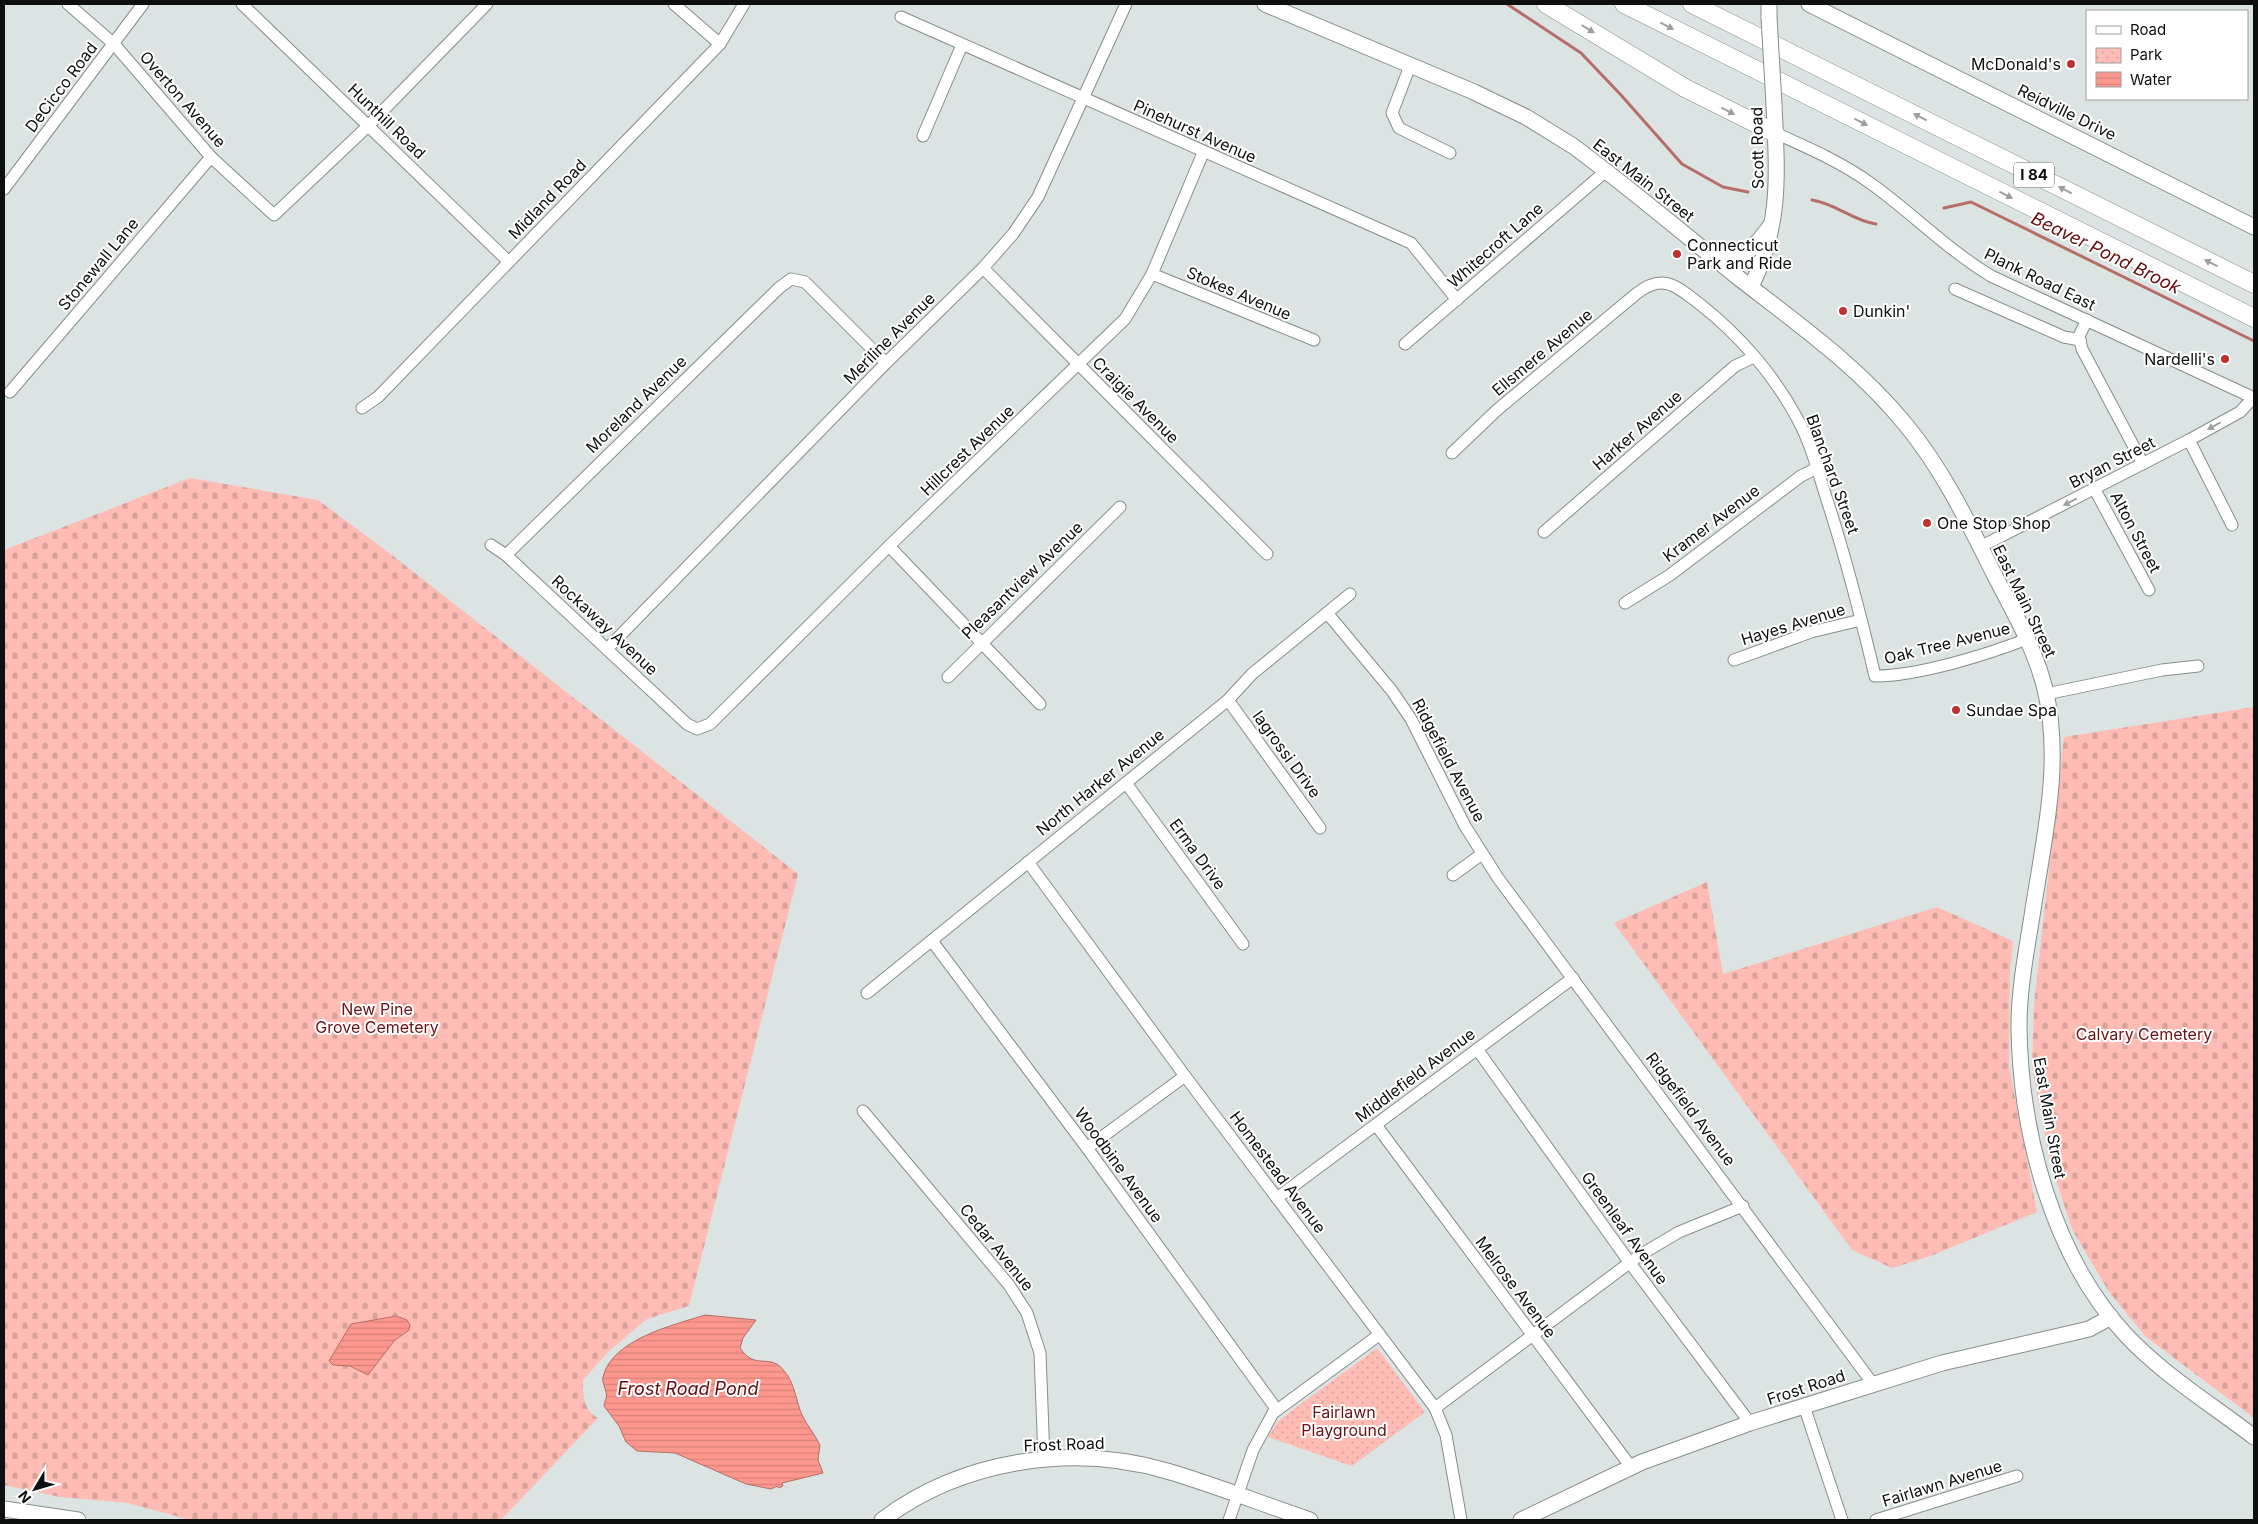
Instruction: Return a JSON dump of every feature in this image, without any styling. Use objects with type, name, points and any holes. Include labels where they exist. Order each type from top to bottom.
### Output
[{"type":"highway","points":[[1546,4],[1685,88],[1775,133]]},
{"type":"highway","name":"I 84","points":[[1624,4],[2254,318]]},
{"type":"highway","name":"I 84","points":[[1692,4],[2254,284]]},
{"type":"main road","name":"East Main Street","points":[[1265,4],[1474,92],[1533,121],[1573,146],[1844,361],[1889,405],[1933,461],[1980,547],[2027,640],[2046,694],[2052,733],[2052,770],[2022,988],[2019,1024],[2022,1070],[2034,1145],[2053,1215],[2074,1261],[2111,1317],[2154,1361],[2254,1437]]},
{"type":"main road","name":"Reidville Drive","points":[[1809,4],[2254,227]]},
{"type":"main road","name":"Scott Road","points":[[1751,287],[1766,254],[1773,222],[1776,172],[1769,11]]},
{"type":"main road","points":[[1713,257],[1728,259],[1741,256],[1755,246],[1773,222]]},
{"type":"main road","name":"Frost Road","points":[[1521,1520],[1631,1467],[1750,1423],[1971,1355],[2089,1329],[2111,1317]]},
{"type":"main road","name":"Frost Road","points":[[882,1520],[924,1493],[967,1475],[999,1465],[1044,1459],[1087,1458],[1134,1463],[1166,1471],[1310,1520]]},
{"type":"main road","points":[[4,1509],[78,1520]]},
{"type":"street","name":"Overton Avenue","points":[[68,4],[114,44],[211,157],[274,215],[368,126]]},
{"type":"street","name":"DeCicco Road","points":[[4,189],[143,4]]},
{"type":"street","points":[[368,126],[487,4]]},
{"type":"street","points":[[674,4],[720,44]]},
{"type":"street","name":"Midland Road","points":[[362,408],[378,397],[720,44],[744,4]]},
{"type":"street","name":"Meriline Avenue","points":[[606,648],[886,363],[983,268],[1013,234],[1038,197],[1126,4]]},
{"type":"street","name":"Hunthill Road","points":[[247,6],[509,262]]},
{"type":"street","name":"Pinehurst Avenue","points":[[901,17],[1203,153],[1411,242],[1457,300]]},
{"type":"street","points":[[923,136],[962,45]]},
{"type":"street","points":[[1410,66],[1392,113],[1394,121],[1399,128],[1450,152]]},
{"type":"street","name":"Plank Road East","points":[[1775,133],[1816,152],[1863,178],[1956,252],[1990,275],[2254,398]]},
{"type":"street","name":"Hillcrest Avenue","points":[[697,729],[710,724],[889,546],[1125,319],[1152,274],[1203,153]]},
{"type":"street","name":"Stonewall Lane","points":[[10,392],[211,157]]},
{"type":"street","name":"Whitecroft Lane","points":[[1406,344],[1606,171]]},
{"type":"street","name":"Craigie Avenue","points":[[983,268],[1267,554]]},
{"type":"street","name":"Stokes Avenue","points":[[1152,274],[1314,340]]},
{"type":"street","name":"Moreland Avenue","points":[[506,555],[779,288],[791,280],[805,282],[886,363]]},
{"type":"street","name":"Blanchard Street","points":[[1656,282],[1673,285],[1735,334],[1796,415],[1817,468],[1844,554],[1875,676]]},
{"type":"street","name":"Ellsmere Avenue","points":[[1452,453],[1497,410],[1636,294],[1656,282]]},
{"type":"street","points":[[1956,289],[2064,337],[2080,340]]},
{"type":"street","points":[[2086,320],[2080,340],[2082,349],[2143,464]]},
{"type":"street","name":"Harker Avenue","points":[[1544,532],[1735,366],[1754,357]]},
{"type":"street","name":"Bryan Street","points":[[1980,547],[2189,440],[2240,412],[2254,398]]},
{"type":"street","points":[[2189,440],[2232,525]]},
{"type":"street","name":"Kramer Avenue","points":[[1625,603],[1670,574],[1801,476],[1817,468]]},
{"type":"street","name":"Alton Street","points":[[2094,490],[2149,590]]},
{"type":"street","name":"Pleasantview Avenue","points":[[948,677],[980,643],[1120,507]]},
{"type":"street","name":"Rockaway Avenue","points":[[491,545],[506,555],[687,724],[697,729]]},
{"type":"street","points":[[889,546],[1040,704]]},
{"type":"street","name":"North Harker Avenue","points":[[868,993],[1228,700],[1252,674],[1328,614],[1350,594]]},
{"type":"street","name":"Ridgefield Avenue","points":[[1328,614],[1392,691],[1411,719],[1460,816],[1482,854],[1873,1384]]},
{"type":"street","name":"Hayes Avenue","points":[[1734,660],[1811,632],[1861,620]]},
{"type":"street","name":"Oak Tree Avenue","points":[[1875,676],[1910,672],[2027,640]]},
{"type":"street","points":[[2046,694],[2162,670],[2198,666]]},
{"type":"street","name":"Iagrossi Drive","points":[[1228,700],[1320,828]]},
{"type":"street","name":"Erma Drive","points":[[1126,783],[1243,944]]},
{"type":"street","points":[[1453,875],[1482,854]]},
{"type":"street","name":"Homestead Avenue","points":[[1028,862],[1184,1076],[1435,1408],[1446,1435],[1461,1520]]},
{"type":"street","name":"Woodbine Avenue","points":[[932,941],[1087,1148],[1277,1410]]},
{"type":"street","name":"Middlefield Avenue","points":[[1277,1198],[1573,978]]},
{"type":"street","name":"Greenleaf Avenue","points":[[1477,1050],[1630,1263],[1750,1423]]},
{"type":"street","points":[[1087,1148],[1184,1076]]},
{"type":"street","name":"Cedar Avenue","points":[[863,1111],[1009,1285],[1027,1313],[1040,1353],[1044,1459]]},
{"type":"street","name":"Melrose Avenue","points":[[1376,1125],[1631,1467]]},
{"type":"street","points":[[1435,1408],[1630,1263],[1679,1232],[1743,1206]]},
{"type":"street","points":[[1229,1520],[1253,1450],[1268,1420],[1277,1410],[1379,1335]]},
{"type":"street","points":[[1804,1406],[1842,1520]]},
{"type":"street","name":"Fairlawn Avenue","points":[[1876,1520],[2017,1476]]},
{"type":"green space","name":"New Pine Grove Cemetery","points":[[190,478],[318,500],[392,555],[798,874],[689,1306],[647,1319],[609,1351],[583,1380],[585,1402],[589,1411],[598,1418],[501,1520],[190,1520],[128,1503],[60,1497],[4,1485],[4,550]]},
{"type":"green space","name":"Calvary Cemetery","points":[[2254,707],[2254,1418],[2146,1337],[2109,1292],[2072,1229],[2050,1162],[2032,1066],[2034,1003],[2064,737]]},
{"type":"green space","points":[[1707,882],[1723,974],[1937,907],[2013,941],[2010,971],[2009,1066],[2037,1212],[1928,1257],[1892,1268],[1852,1250],[1614,923]]},
{"type":"green space","name":"Fairlawn Playground","points":[[1377,1348],[1425,1412],[1352,1466],[1268,1437],[1278,1421]]},
{"type":"green space","points":[[1312,1412],[1355,1426],[1346,1452],[1303,1438]]},
{"type":"water","name":"Frost Road Pond","points":[[705,1315],[756,1320],[743,1338],[740,1348],[752,1359],[774,1363],[785,1372],[793,1387],[802,1415],[820,1445],[818,1460],[823,1473],[782,1483],[783,1486],[771,1489],[746,1484],[675,1453],[637,1451],[626,1442],[619,1426],[604,1406],[606,1394],[603,1377],[609,1364],[618,1353],[631,1343],[661,1329]]},
{"type":"water","points":[[396,1316],[407,1320],[410,1325],[409,1330],[394,1341],[368,1375],[350,1366],[333,1365],[329,1361],[351,1324]]},
{"type":"waterway","name":"Beaver Pond Brook","points":[[1507,4],[1581,53],[1682,164],[1723,187],[1748,192]]},
{"type":"waterway","name":"Beaver Pond Brook","points":[[1812,200],[1829,205],[1860,220],[1876,224]]},
{"type":"waterway","name":"Beaver Pond Brook","points":[[1944,208],[1971,202],[2254,341]]},
{"type":"place","name":"McDonald's","points":[[2071,64]]},
{"type":"place","name":"Connecticut Park and Ride","points":[[1677,254]]},
{"type":"place","name":"Dunkin'","points":[[1843,311]]},
{"type":"place","name":"Nardelli's","points":[[2225,359]]},
{"type":"place","name":"One Stop Shop","points":[[1927,523]]},
{"type":"place","name":"Sundae Spa","points":[[1956,710]]}]
